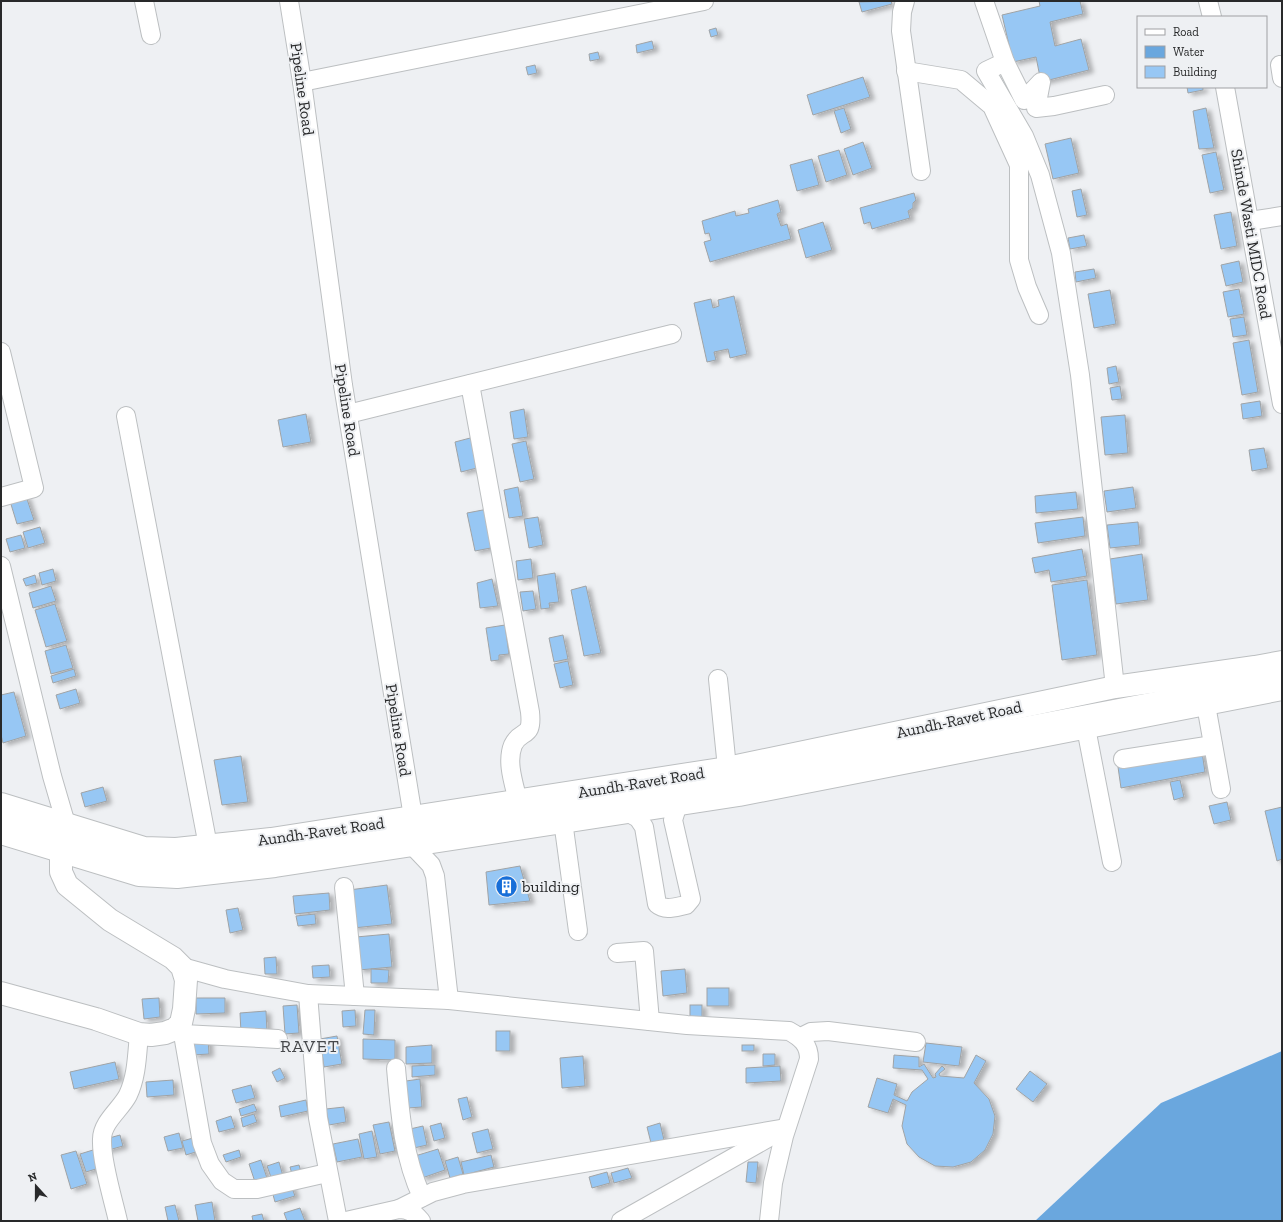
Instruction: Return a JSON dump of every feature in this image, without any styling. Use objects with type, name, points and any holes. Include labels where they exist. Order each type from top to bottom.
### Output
[{"type":"main road","name":"Aundh-Ravet Road","points":[[1,833],[64,838],[144,848],[176,849],[271,839],[727,768],[1115,687],[1282,662]]},
{"type":"main road","name":"Aundh-Ravet Road","points":[[1,804],[64,838],[139,875],[177,877],[275,866],[739,795],[1282,690]]},
{"type":"main road","points":[[1,993],[96,1019],[139,1034],[151,1036],[182,1028],[186,980],[182,967],[169,956],[110,920],[67,885],[61,872],[64,838]]},
{"type":"street","points":[[144,1],[151,35]]},
{"type":"street","name":"Pipeline Road","points":[[289,1],[302,82],[348,414],[414,817]]},
{"type":"street","points":[[302,82],[704,1]]},
{"type":"street","points":[[905,1],[902,12],[901,31],[921,171]]},
{"type":"street","points":[[984,1],[1005,62],[1024,100],[1041,82],[1036,108],[1054,106],[1106,95]]},
{"type":"street","points":[[1208,1],[1212,16]]},
{"type":"street","points":[[1005,62],[986,71],[1024,136],[1040,175],[1061,253],[1080,375],[1115,687]]},
{"type":"street","points":[[906,71],[961,80],[992,106],[1019,165],[1019,260],[1027,287],[1039,315]]},
{"type":"street","name":"Shinde Wasti MIDC Road","points":[[1225,88],[1251,224],[1282,404]]},
{"type":"street","points":[[1251,224],[1282,216]]},
{"type":"street","points":[[1251,224],[1282,223]]},
{"type":"street","points":[[348,414],[672,334]]},
{"type":"street","points":[[1,352],[34,488],[1,497]]},
{"type":"street","points":[[470,384],[530,712],[531,724],[527,733],[518,738],[513,746],[511,759],[511,773],[518,801]]},
{"type":"street","points":[[126,416],[208,846]]},
{"type":"street","points":[[1,566],[52,776],[64,838]]},
{"type":"street","points":[[1,819],[142,862],[177,863],[273,853],[736,781],[1282,677]]},
{"type":"street","points":[[718,679],[727,768]]},
{"type":"street","points":[[1206,705],[1221,789]]},
{"type":"street","points":[[1086,728],[1112,862]]},
{"type":"street","points":[[1123,759],[1213,745]]},
{"type":"street","points":[[627,812],[638,818],[644,827],[657,904],[662,908],[668,909],[686,905],[690,899],[673,820],[678,804]]},
{"type":"street","points":[[563,821],[578,931]]},
{"type":"street","points":[[412,845],[431,865],[435,876],[449,1000]]},
{"type":"street","points":[[344,887],[355,996]]},
{"type":"street","points":[[617,953],[644,951],[650,1021]]},
{"type":"street","points":[[182,967],[220,977],[308,994],[449,1000],[650,1021],[789,1031],[801,1037],[809,1050],[809,1059],[786,1128],[773,1183],[769,1221]]},
{"type":"street","points":[[308,994],[318,1118],[327,1173],[338,1221]]},
{"type":"street","points":[[278,1039],[182,1028],[202,1143],[210,1164],[222,1181],[234,1189],[257,1189],[327,1173]]},
{"type":"street","points":[[801,1037],[811,1032],[828,1031],[916,1042]]},
{"type":"street","points":[[118,1221],[102,1151],[102,1138],[108,1124],[128,1096],[132,1085],[139,1034]]},
{"type":"street","points":[[396,1068],[404,1140],[412,1175],[422,1197]]},
{"type":"street","points":[[399,1209],[433,1192],[462,1184],[786,1128]]},
{"type":"street","points":[[621,1221],[786,1128]]},
{"type":"street","points":[[346,1221],[399,1209],[407,1209],[413,1212],[421,1221]]},
{"type":"water","points":[[1282,1051],[1282,1221],[1035,1221],[1161,1103]]},
{"type":"building","points":[[891,1],[892,4],[862,12],[859,2]]},
{"type":"building","points":[[1039,1],[1080,1],[1083,14],[1050,22],[1055,46],[1081,39],[1089,70],[1041,82],[1036,57],[1013,62],[1002,15],[1040,6]]},
{"type":"building","points":[[716,28],[718,35],[711,37],[709,30]]},
{"type":"building","points":[[652,41],[654,49],[637,53],[636,45]]},
{"type":"building","points":[[598,52],[600,59],[590,61],[589,54]]},
{"type":"building","points":[[535,65],[537,73],[528,75],[526,67]]},
{"type":"building","points":[[863,77],[870,97],[813,115],[807,95]]},
{"type":"building","points":[[1187,88],[1203,88],[1203,90],[1188,93]]},
{"type":"building","points":[[844,108],[851,129],[841,133],[834,111]]},
{"type":"building","points":[[1206,108],[1214,148],[1199,149],[1193,111]]},
{"type":"building","points":[[1071,138],[1079,173],[1053,179],[1045,144]]},
{"type":"building","points":[[863,142],[872,168],[853,175],[844,149]]},
{"type":"building","points":[[839,150],[847,175],[826,182],[818,156]]},
{"type":"building","points":[[1216,152],[1224,190],[1210,193],[1202,155]]},
{"type":"building","points":[[812,159],[819,185],[797,191],[790,165]]},
{"type":"building","points":[[1081,189],[1087,215],[1077,217],[1072,191]]},
{"type":"building","points":[[914,193],[916,200],[913,203],[913,208],[908,211],[910,218],[872,229],[870,222],[864,224],[860,208]]},
{"type":"building","points":[[778,200],[781,212],[777,214],[781,226],[787,224],[791,239],[710,262],[704,242],[711,240],[709,233],[705,234],[702,221],[735,211],[736,216],[749,213],[748,209]]},
{"type":"building","points":[[1231,212],[1237,246],[1221,249],[1214,215]]},
{"type":"building","points":[[823,222],[832,250],[806,258],[798,230]]},
{"type":"building","points":[[1084,235],[1087,246],[1070,249],[1068,238]]},
{"type":"building","points":[[1239,261],[1243,282],[1226,286],[1221,265]]},
{"type":"building","points":[[1094,269],[1096,278],[1076,282],[1075,272]]},
{"type":"building","points":[[1239,289],[1244,314],[1228,317],[1223,292]]},
{"type":"building","points":[[1110,290],[1116,324],[1094,328],[1088,294]]},
{"type":"building","points":[[734,296],[747,354],[730,358],[728,349],[714,352],[716,360],[707,362],[694,303],[711,299],[713,308],[719,306],[718,300]]},
{"type":"building","points":[[1244,317],[1247,335],[1233,337],[1230,319]]},
{"type":"building","points":[[1249,340],[1258,392],[1242,395],[1233,343]]},
{"type":"building","points":[[1116,366],[1119,382],[1109,384],[1107,368]]},
{"type":"building","points":[[1120,386],[1122,399],[1112,400],[1110,388]]},
{"type":"building","points":[[1260,401],[1262,416],[1243,419],[1241,404]]},
{"type":"building","points":[[524,409],[528,437],[514,439],[510,412]]},
{"type":"building","points":[[306,414],[311,442],[283,447],[278,420]]},
{"type":"building","points":[[1125,415],[1128,453],[1105,455],[1101,417]]},
{"type":"building","points":[[474,437],[481,467],[461,472],[455,442]]},
{"type":"building","points":[[526,441],[534,479],[520,482],[512,444]]},
{"type":"building","points":[[1264,448],[1268,468],[1252,471],[1249,450]]},
{"type":"building","points":[[518,487],[523,516],[509,518],[504,490]]},
{"type":"building","points":[[1133,487],[1136,508],[1107,512],[1104,491]]},
{"type":"building","points":[[1076,492],[1078,509],[1036,513],[1035,496]]},
{"type":"building","points":[[26,496],[34,520],[17,524],[10,501]]},
{"type":"building","points":[[488,509],[496,547],[475,551],[467,513]]},
{"type":"building","points":[[538,517],[543,545],[529,548],[524,519]]},
{"type":"building","points":[[1083,517],[1085,536],[1038,543],[1035,523]]},
{"type":"building","points":[[1138,522],[1140,545],[1110,548],[1107,525]]},
{"type":"building","points":[[40,527],[45,543],[28,548],[23,532]]},
{"type":"building","points":[[21,535],[25,548],[10,552],[6,539]]},
{"type":"building","points":[[1082,549],[1087,576],[1051,582],[1049,570],[1035,573],[1032,558]]},
{"type":"building","points":[[1142,554],[1148,600],[1116,604],[1110,559]]},
{"type":"building","points":[[531,559],[533,578],[518,580],[516,561]]},
{"type":"building","points":[[53,569],[56,581],[42,585],[39,573]]},
{"type":"building","points":[[555,573],[559,602],[549,603],[550,608],[541,609],[537,576]]},
{"type":"building","points":[[35,575],[37,583],[26,586],[23,579]]},
{"type":"building","points":[[492,579],[498,606],[480,608],[477,583]]},
{"type":"building","points":[[1087,580],[1097,655],[1062,660],[1052,585]]},
{"type":"building","points":[[51,586],[56,601],[33,608],[29,593]]},
{"type":"building","points":[[586,586],[601,653],[584,656],[571,590]]},
{"type":"building","points":[[533,591],[536,609],[523,611],[520,592]]},
{"type":"building","points":[[55,604],[67,641],[46,647],[35,610]]},
{"type":"building","points":[[505,625],[509,654],[499,655],[499,660],[491,661],[486,628]]},
{"type":"building","points":[[563,635],[568,659],[554,662],[549,638]]},
{"type":"building","points":[[66,645],[73,668],[51,674],[45,651]]},
{"type":"building","points":[[568,661],[573,685],[560,688],[554,664]]},
{"type":"building","points":[[74,669],[76,676],[53,683],[51,676]]},
{"type":"building","points":[[76,689],[80,703],[60,709],[56,695]]},
{"type":"building","points":[[14,692],[26,736],[3,743],[1,735],[1,695]]},
{"type":"building","points":[[1202,752],[1205,772],[1121,788],[1118,767]]},
{"type":"building","points":[[241,756],[248,802],[222,805],[214,760]]},
{"type":"building","points":[[1180,780],[1184,797],[1174,800],[1170,782]]},
{"type":"building","points":[[103,787],[107,801],[85,807],[81,793]]},
{"type":"building","points":[[1227,802],[1231,820],[1214,824],[1209,806]]},
{"type":"building","points":[[1282,807],[1282,859],[1277,861],[1265,811]]},
{"type":"building","name":"building","points":[[520,866],[530,901],[489,905],[486,872]]},
{"type":"building","points":[[387,885],[392,924],[353,928],[349,890]]},
{"type":"building","points":[[329,893],[330,910],[295,914],[293,896]]},
{"type":"building","points":[[238,908],[243,930],[230,933],[226,910]]},
{"type":"building","points":[[315,914],[316,924],[298,926],[296,916]]},
{"type":"building","points":[[389,934],[392,967],[359,970],[356,937]]},
{"type":"building","points":[[276,957],[277,974],[265,974],[264,958]]},
{"type":"building","points":[[329,965],[330,977],[313,978],[312,966]]},
{"type":"building","points":[[371,969],[389,970],[388,983],[371,983]]},
{"type":"building","points":[[685,969],[687,993],[663,996],[661,971]]},
{"type":"building","points":[[707,988],[729,988],[729,1006],[707,1006]]},
{"type":"building","points":[[159,998],[160,1017],[144,1019],[142,999]]},
{"type":"building","points":[[196,998],[225,998],[225,1013],[196,1014]]},
{"type":"building","points":[[297,1005],[299,1033],[285,1034],[283,1006]]},
{"type":"building","points":[[690,1005],[702,1005],[702,1020],[690,1020]]},
{"type":"building","points":[[355,1010],[356,1026],[343,1027],[342,1011]]},
{"type":"building","points":[[365,1010],[375,1010],[374,1035],[363,1034]]},
{"type":"building","points":[[266,1011],[267,1032],[241,1033],[240,1013]]},
{"type":"building","points":[[496,1031],[510,1031],[510,1051],[496,1051]]},
{"type":"building","points":[[337,1036],[342,1064],[324,1067],[320,1039]]},
{"type":"building","points":[[208,1037],[209,1054],[193,1055],[191,1039]]},
{"type":"building","points":[[363,1039],[395,1040],[395,1060],[363,1059]]},
{"type":"building","points":[[926,1043],[962,1047],[959,1066],[923,1062]]},
{"type":"building","points":[[432,1045],[432,1063],[406,1064],[406,1047]]},
{"type":"building","points":[[742,1045],[754,1045],[754,1051],[742,1051]]},
{"type":"building","points":[[763,1054],[775,1054],[775,1065],[763,1066]]},
{"type":"building","points":[[894,1055],[919,1057],[919,1067],[924,1064],[933,1078],[936,1077],[935,1074],[942,1066],[945,1069],[939,1074],[940,1076],[964,1078],[976,1055],[986,1061],[974,1083],[989,1099],[995,1116],[993,1134],[985,1150],[971,1162],[953,1167],[935,1166],[919,1157],[907,1144],[902,1126],[906,1105],[893,1099],[888,1113],[868,1107],[877,1078],[897,1084],[894,1095],[907,1101],[912,1092],[928,1079],[922,1070],[893,1068]]},
{"type":"building","points":[[583,1056],[585,1086],[562,1088],[560,1058]]},
{"type":"building","points":[[115,1062],[119,1079],[74,1089],[70,1072]]},
{"type":"building","points":[[435,1065],[435,1075],[412,1077],[412,1066]]},
{"type":"building","points":[[780,1066],[781,1081],[746,1083],[746,1068]]},
{"type":"building","points":[[280,1068],[285,1078],[277,1082],[272,1072]]},
{"type":"building","points":[[1030,1071],[1047,1084],[1033,1102],[1016,1089]]},
{"type":"building","points":[[420,1079],[422,1107],[408,1108],[406,1081]]},
{"type":"building","points":[[173,1080],[174,1095],[147,1097],[146,1082]]},
{"type":"building","points":[[251,1085],[255,1098],[236,1103],[232,1090]]},
{"type":"building","points":[[467,1097],[472,1117],[463,1120],[458,1099]]},
{"type":"building","points":[[306,1100],[308,1111],[281,1117],[279,1106]]},
{"type":"building","points":[[254,1104],[257,1111],[241,1116],[239,1109]]},
{"type":"building","points":[[344,1107],[346,1122],[329,1125],[326,1109]]},
{"type":"building","points":[[254,1114],[257,1122],[243,1127],[241,1118]]},
{"type":"building","points":[[231,1116],[235,1128],[219,1132],[216,1121]]},
{"type":"building","points":[[389,1122],[395,1151],[380,1154],[373,1125]]},
{"type":"building","points":[[441,1123],[445,1138],[434,1141],[430,1126]]},
{"type":"building","points":[[660,1123],[664,1140],[651,1143],[647,1127]]},
{"type":"building","points":[[423,1126],[427,1145],[414,1148],[410,1129]]},
{"type":"building","points":[[488,1129],[493,1149],[477,1153],[472,1133]]},
{"type":"building","points":[[372,1131],[377,1157],[364,1159],[359,1134]]},
{"type":"building","points":[[179,1133],[183,1148],[168,1151],[164,1137]]},
{"type":"building","points":[[120,1135],[123,1146],[105,1151],[102,1140]]},
{"type":"building","points":[[197,1137],[202,1150],[186,1155],[182,1141]]},
{"type":"building","points":[[358,1139],[362,1157],[337,1162],[333,1144]]},
{"type":"building","points":[[438,1149],[445,1170],[422,1178],[415,1156]]},
{"type":"building","points":[[93,1150],[99,1168],[86,1172],[80,1154]]},
{"type":"building","points":[[239,1150],[241,1157],[226,1162],[223,1155]]},
{"type":"building","points":[[76,1151],[87,1184],[71,1189],[61,1155]]},
{"type":"building","points":[[491,1155],[494,1167],[464,1175],[461,1162]]},
{"type":"building","points":[[458,1157],[463,1174],[450,1178],[445,1161]]},
{"type":"building","points":[[261,1160],[268,1181],[256,1185],[249,1164]]},
{"type":"building","points":[[279,1162],[283,1176],[272,1180],[267,1166]]},
{"type":"building","points":[[748,1162],[758,1162],[756,1183],[746,1182]]},
{"type":"building","points":[[299,1165],[302,1175],[293,1178],[290,1167]]},
{"type":"building","points":[[628,1168],[632,1178],[614,1183],[611,1173]]},
{"type":"building","points":[[607,1172],[610,1183],[592,1188],[589,1177]]},
{"type":"building","points":[[291,1185],[295,1196],[275,1202],[272,1191]]},
{"type":"building","points":[[212,1202],[215,1221],[198,1221],[195,1205]]},
{"type":"building","points":[[175,1205],[179,1221],[168,1221],[165,1207]]},
{"type":"building","points":[[300,1208],[305,1221],[287,1221],[284,1213]]},
{"type":"building","points":[[262,1214],[264,1221],[253,1221],[252,1216]]},
{"type":"place","name":"building","points":[[507,886]]},
{"type":"district","name":"RAVET","points":[[310,1046]]}]
